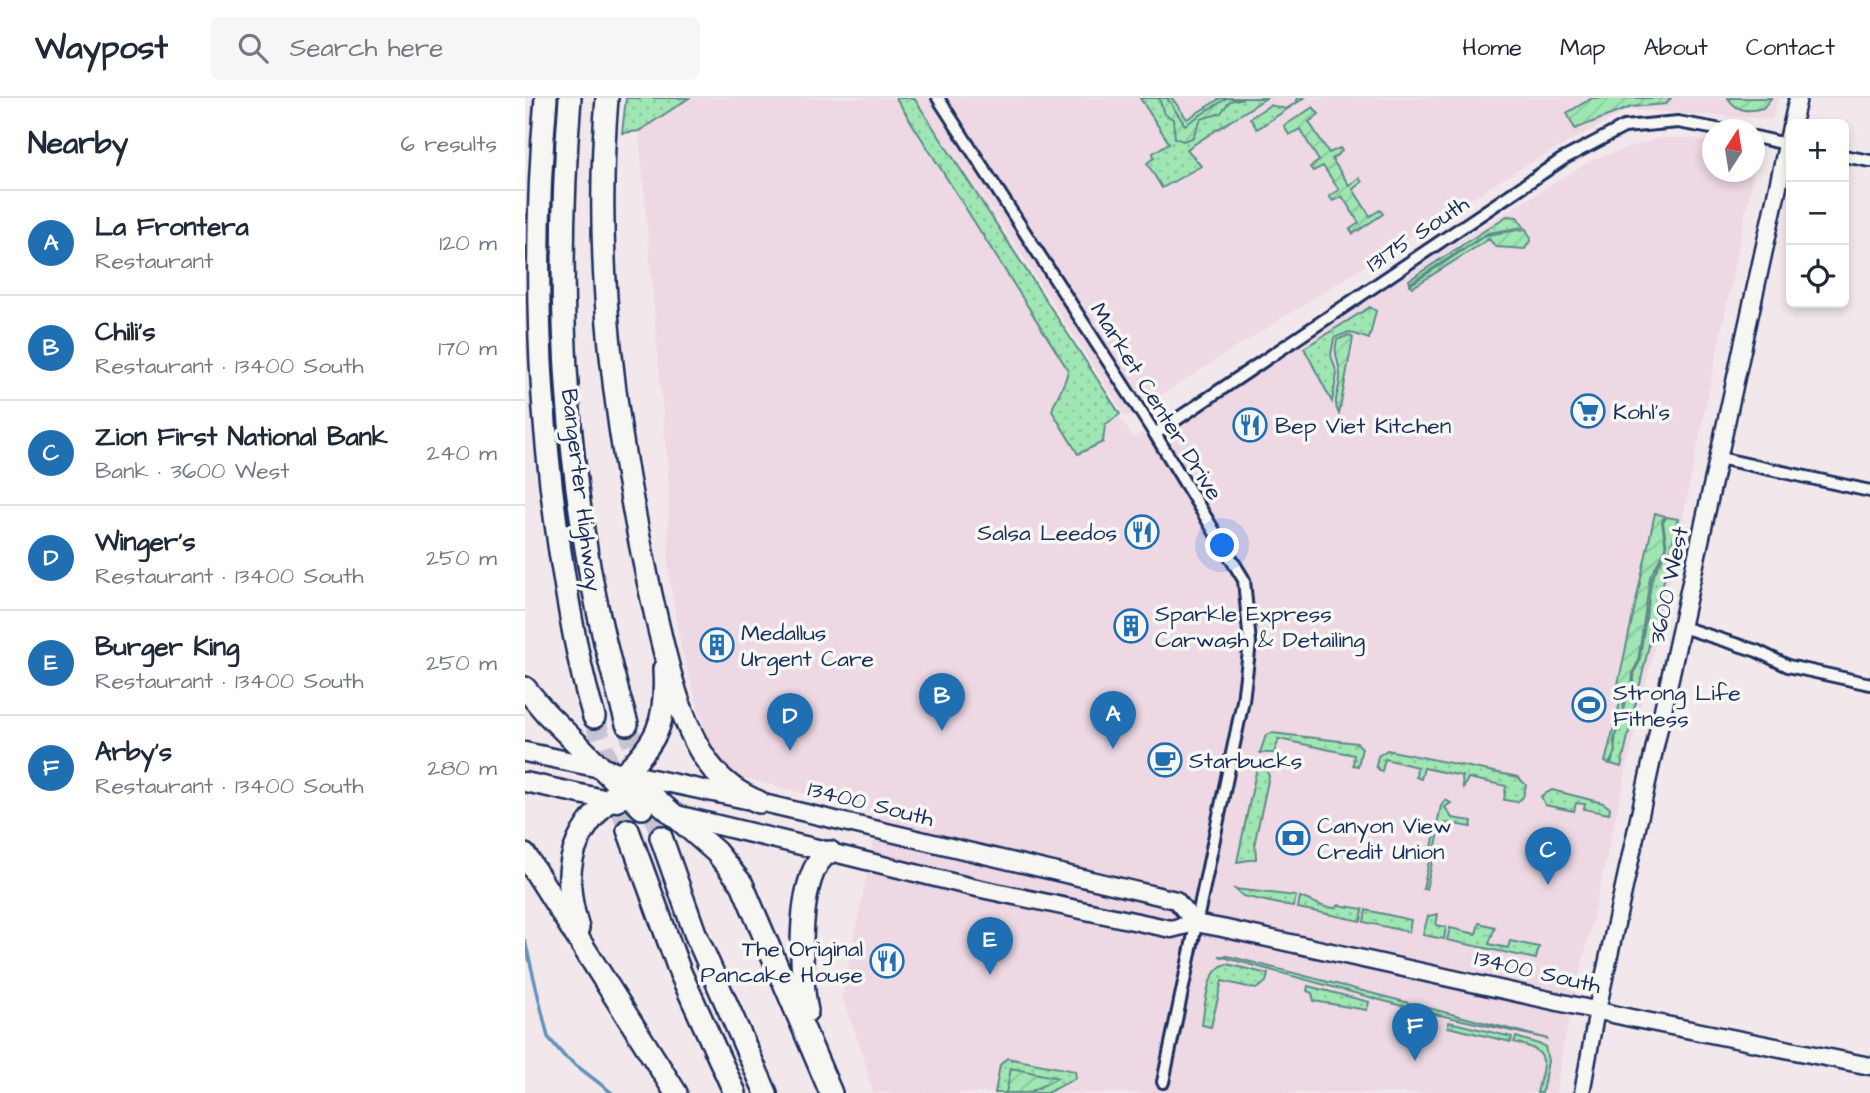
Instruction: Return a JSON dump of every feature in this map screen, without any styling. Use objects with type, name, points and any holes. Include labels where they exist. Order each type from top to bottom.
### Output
[{"type":"highway","name":"Bangerter Highway","points":[[546,98],[538,268],[545,423],[564,575],[580,662],[594,717]]},
{"type":"highway","name":"Bangerter Highway","points":[[571,98],[563,244],[574,470],[592,594],[627,724]]},
{"type":"highway","points":[[607,98],[602,207],[608,344],[624,459],[661,639],[681,702],[703,756],[728,784],[759,802]]},
{"type":"highway","points":[[590,956],[573,908],[571,870],[583,829],[617,781],[647,750],[661,724],[665,690],[661,639]]},
{"type":"highway","points":[[525,688],[642,808]]},
{"type":"highway","points":[[617,781],[673,814],[725,862],[742,884],[831,1093]]},
{"type":"highway","points":[[628,830],[680,972],[735,1093]]},
{"type":"highway","points":[[661,837],[695,933],[766,1093]]},
{"type":"highway","points":[[818,1061],[802,989],[800,942],[815,866],[830,852]]},
{"type":"highway","points":[[525,855],[676,1093]]},
{"type":"main road","name":"3600 West","points":[[1794,119],[1798,98]]},
{"type":"main road","name":"3600 West","points":[[1597,1010],[1786,158]]},
{"type":"main road","name":"13400 South","points":[[525,751],[617,781]]},
{"type":"main road","name":"13400 South","points":[[525,782],[617,781],[759,802],[1176,900],[1195,923]]},
{"type":"main road","name":"13400 South","points":[[642,808],[972,887],[1171,929],[1195,923],[1870,1066]]},
{"type":"street","name":"Market Center Drive","points":[[937,98],[1155,434],[1244,580],[1250,643],[1243,701],[1163,1082]]},
{"type":"street","name":"13175 South","points":[[1155,434],[1563,159],[1624,127],[1678,122],[1702,126]]},
{"type":"street","points":[[1765,139],[1786,144]]},
{"type":"street","points":[[1849,157],[1870,161]]},
{"type":"street","points":[[1719,458],[1870,491]]},
{"type":"street","points":[[1682,627],[1757,651],[1788,666],[1870,684]]},
{"type":"street","name":"3600 West","points":[[1582,1093],[1597,1010]]},
{"type":"shaded area","points":[[689,98],[1778,98],[1772,119],[1628,110],[1517,170],[1126,417],[941,130],[1133,438],[1594,159],[1657,138],[1692,138],[1702,140],[1702,182],[1752,182],[1672,570],[1563,1048],[1556,1093],[873,1093],[862,1051],[842,998],[879,813],[730,774],[712,754],[681,648],[668,567],[669,485],[639,131]]},
{"type":"green space","points":[[626,98],[689,98],[639,131],[622,133]]},
{"type":"green space","points":[[896,98],[914,98],[1120,414],[1105,425],[1103,442],[1078,454],[1052,411],[1068,370]]},
{"type":"green space","points":[[1140,98],[1172,98],[1187,119],[1221,98],[1266,98],[1187,149],[1201,166],[1162,188],[1147,163],[1154,158],[1153,153],[1169,143]]},
{"type":"green space","points":[[1159,98],[1167,98],[1185,125],[1227,98],[1244,98],[1230,101],[1221,113],[1201,119],[1192,138],[1183,141],[1175,138],[1173,119],[1164,114]]},
{"type":"green space","points":[[1297,98],[1304,98],[1257,129],[1250,118],[1270,105],[1286,109],[1297,102]]},
{"type":"green space","points":[[1592,98],[1671,98],[1666,104],[1631,107],[1575,129],[1567,113]]},
{"type":"green space","points":[[1728,98],[1771,98],[1763,108],[1748,110],[1735,106]]},
{"type":"green space","points":[[1313,107],[1319,114],[1309,122],[1329,153],[1340,148],[1342,151],[1332,159],[1349,185],[1359,178],[1362,182],[1353,189],[1370,216],[1380,210],[1383,214],[1353,234],[1350,229],[1359,223],[1342,196],[1333,201],[1329,196],[1339,190],[1323,166],[1313,171],[1310,167],[1319,161],[1300,129],[1289,135],[1284,126]]},
{"type":"green space","points":[[1507,216],[1517,217],[1524,227],[1488,233],[1410,283],[1409,280]]},
{"type":"green space","points":[[1526,229],[1531,239],[1525,249],[1496,247],[1489,239],[1413,287],[1410,285],[1486,235]]},
{"type":"green space","points":[[1370,307],[1376,311],[1369,339],[1349,332],[1334,338],[1331,355],[1337,374],[1332,402],[1304,348]]},
{"type":"green space","points":[[1349,335],[1353,338],[1339,414],[1336,399],[1340,374],[1336,345],[1337,340]]},
{"type":"green space","points":[[1655,513],[1665,516],[1662,522],[1666,548],[1650,577],[1638,662],[1633,672],[1632,687],[1623,700],[1624,713],[1614,740],[1615,753],[1609,764],[1605,762],[1623,691],[1617,689]]},
{"type":"green space","points":[[1667,517],[1678,519],[1621,767],[1611,764],[1616,734],[1626,694],[1634,687],[1634,672],[1639,663],[1652,578],[1667,549],[1663,522]]},
{"type":"green space","points":[[1272,733],[1357,743],[1362,748],[1358,766],[1353,765],[1354,755],[1279,739],[1274,753],[1260,753],[1266,735]]},
{"type":"green space","points":[[1387,750],[1518,777],[1526,785],[1523,797],[1517,802],[1504,800],[1506,786],[1468,778],[1463,789],[1462,776],[1424,768],[1421,779],[1416,777],[1417,767],[1385,759],[1382,771],[1379,770],[1376,766],[1378,756]]},
{"type":"green space","points":[[1257,767],[1266,769],[1269,776],[1255,841],[1256,859],[1237,862]]},
{"type":"green space","points":[[1552,790],[1603,803],[1610,808],[1609,814],[1584,809],[1585,804],[1576,803],[1574,811],[1545,805],[1541,796]]},
{"type":"green space","points":[[1445,800],[1451,803],[1445,807],[1452,818],[1472,821],[1471,827],[1449,823],[1440,828],[1426,889],[1423,889],[1441,806]]},
{"type":"green space","points":[[1235,889],[1296,896],[1293,907],[1243,896]]},
{"type":"green space","points":[[1300,897],[1325,907],[1336,908],[1339,905],[1363,909],[1361,921],[1298,908]]},
{"type":"green space","points":[[1366,910],[1411,920],[1409,932],[1364,922]]},
{"type":"green space","points":[[1438,914],[1436,925],[1446,927],[1444,939],[1423,935],[1428,916]]},
{"type":"green space","points":[[1479,923],[1495,927],[1489,944],[1508,948],[1510,941],[1539,947],[1536,959],[1447,940],[1450,928],[1476,934]]},
{"type":"green space","points":[[1219,956],[1228,956],[1548,1039],[1417,1010]]},
{"type":"green space","points":[[1227,964],[1268,974],[1266,982],[1256,989],[1222,981],[1211,1027],[1202,1025],[1211,980],[1220,967]]},
{"type":"green space","points":[[1308,986],[1369,1002],[1367,1010],[1314,1001],[1312,993],[1307,991]]},
{"type":"green space","points":[[1449,1022],[1512,1037],[1511,1042],[1448,1027]]},
{"type":"green space","points":[[1516,1037],[1545,1046],[1548,1061],[1542,1093],[1537,1093],[1543,1064],[1540,1053],[1514,1042]]},
{"type":"green space","points":[[1007,1058],[1075,1071],[1076,1078],[1047,1093],[995,1093],[1000,1065]]},
{"type":"green space","points":[[1011,1068],[1058,1078],[1028,1093],[1006,1093]]},
{"type":"waterway","points":[[525,941],[548,1037],[564,1056],[612,1093]]},
{"type":"tunnel","points":[[594,717],[628,830]]},
{"type":"tunnel","points":[[627,724],[661,837]]},
{"type":"place","name":"Kohl's","points":[[1588,411]]},
{"type":"place","name":"Bep Viet Kitchen","points":[[1250,425]]},
{"type":"place","name":"Salsa Leedos","points":[[1142,532]]},
{"type":"place","name":"Sparkle Express Carwash & Detailing","points":[[1131,626]]},
{"type":"place","name":"Medallus Urgent Care","points":[[717,645]]},
{"type":"place","name":"Strong Life Fitness","points":[[1589,705]]},
{"type":"place","name":"Chili's","points":[[942,731]]},
{"type":"place","name":"La Frontera","points":[[1113,749]]},
{"type":"place","name":"Winger's","points":[[790,751]]},
{"type":"place","name":"Starbucks","points":[[1165,760]]},
{"type":"place","name":"Canyon View Credit Union","points":[[1293,838]]},
{"type":"place","name":"Zion First National Bank","points":[[1548,885]]},
{"type":"place","name":"The Original Pancake House","points":[[887,961]]},
{"type":"place","name":"Burger King","points":[[990,975]]},
{"type":"place","name":"Arby's","points":[[1415,1061]]}]
